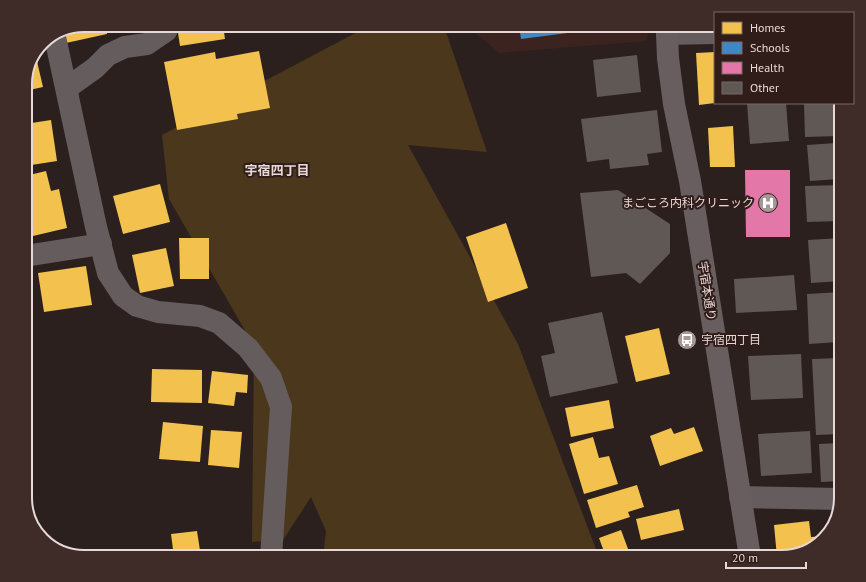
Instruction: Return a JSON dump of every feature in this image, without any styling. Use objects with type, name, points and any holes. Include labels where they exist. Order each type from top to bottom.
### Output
[{"type":"street","points":[[67,88],[95,68],[108,55],[125,47],[147,44],[165,32]]},
{"type":"street","name":"宇宿本通り","points":[[667,32],[668,58],[674,104],[690,180],[749,550]]},
{"type":"street","points":[[699,32],[714,33]]},
{"type":"street","points":[[56,41],[96,227],[108,273],[122,296],[137,306],[158,312],[200,316],[218,323],[248,348],[271,378],[281,407],[271,550]]},
{"type":"street","points":[[32,255],[101,244]]},
{"type":"street","points":[[740,497],[834,499]]},
{"type":"shaded area","points":[[357,32],[446,32],[487,152],[408,145],[518,344],[596,550],[324,550],[326,531],[311,497],[283,540],[252,542],[254,346],[169,199],[162,135]]},
{"type":"shaded area","points":[[474,32],[648,32],[647,41],[499,53]]},
{"type":"building: Homes","points":[[77,32],[107,32],[107,34],[66,43],[64,36]]},
{"type":"building: Homes","points":[[178,32],[224,32],[225,39],[180,46]]},
{"type":"building: Homes","points":[[259,51],[270,108],[237,114],[238,119],[177,130],[164,62],[215,52],[216,59]]},
{"type":"building: Homes","points":[[714,52],[714,103],[699,105],[696,53]]},
{"type":"building: Homes","points":[[37,61],[43,87],[32,89],[32,80]]},
{"type":"building: Homes","points":[[51,120],[57,161],[32,165],[32,123]]},
{"type":"building: Homes","points":[[733,126],[735,167],[710,167],[708,128]]},
{"type":"building: Homes","points":[[46,171],[51,191],[59,189],[67,228],[33,236],[32,174]]},
{"type":"building: Homes","points":[[160,184],[170,222],[123,234],[113,196]]},
{"type":"building: Homes","points":[[506,223],[528,288],[488,302],[466,237]]},
{"type":"building: Homes","points":[[179,238],[209,238],[209,279],[180,279]]},
{"type":"building: Homes","points":[[166,248],[174,286],[140,293],[132,255]]},
{"type":"building: Homes","points":[[86,266],[92,305],[44,312],[38,273]]},
{"type":"building: Homes","points":[[659,328],[670,374],[636,382],[625,336]]},
{"type":"building: Homes","points":[[152,369],[202,370],[202,403],[151,402]]},
{"type":"building: Homes","points":[[212,371],[248,375],[247,393],[236,392],[234,406],[208,403]]},
{"type":"building: Homes","points":[[609,400],[614,428],[571,437],[565,408]]},
{"type":"building: Homes","points":[[163,422],[203,426],[200,462],[159,459]]},
{"type":"building: Homes","points":[[694,427],[703,451],[660,466],[650,436],[671,428],[674,434]]},
{"type":"building: Homes","points":[[211,430],[242,432],[239,468],[208,465]]},
{"type":"building: Homes","points":[[593,437],[599,458],[609,456],[618,484],[584,494],[569,444]]},
{"type":"building: Homes","points":[[637,485],[644,507],[628,512],[630,517],[596,528],[587,500]]},
{"type":"building: Homes","points":[[679,509],[684,530],[641,540],[636,519]]},
{"type":"building: Homes","points":[[809,521],[811,537],[816,537],[802,546],[789,550],[776,550],[774,525]]},
{"type":"building: Homes","points":[[621,530],[628,550],[603,550],[599,538]]},
{"type":"building: Homes","points":[[197,531],[200,550],[173,550],[171,534]]},
{"type":"building: Schools","points":[[520,32],[575,32],[521,39]]},
{"type":"building: Health","name":"まごころ内科クリニック","points":[[745,170],[790,170],[790,237],[746,237]]},
{"type":"building: Other","points":[[637,55],[641,92],[597,97],[593,60]]},
{"type":"building: Other","points":[[747,104],[786,104],[789,141],[750,144]]},
{"type":"building: Other","points":[[804,104],[834,104],[834,136],[805,137]]},
{"type":"building: Other","points":[[657,110],[662,152],[647,154],[649,165],[610,169],[609,159],[587,162],[581,119]]},
{"type":"building: Other","points":[[834,143],[834,179],[810,181],[807,145]]},
{"type":"building: Other","points":[[834,185],[834,221],[807,222],[805,186]]},
{"type":"building: Other","points":[[618,190],[670,224],[670,253],[640,284],[626,273],[591,277],[580,193]]},
{"type":"building: Other","points":[[834,238],[834,281],[811,283],[808,240]]},
{"type":"building: Other","points":[[794,275],[797,310],[736,313],[734,279]]},
{"type":"building: Other","points":[[834,292],[834,342],[809,344],[807,294]]},
{"type":"building: Other","points":[[602,312],[618,383],[550,397],[541,356],[555,353],[548,323]]},
{"type":"building: Other","points":[[801,354],[803,398],[751,400],[748,356]]},
{"type":"building: Other","points":[[834,358],[834,434],[816,435],[812,359]]},
{"type":"building: Other","points":[[810,431],[812,473],[761,476],[758,434]]},
{"type":"building: Other","points":[[834,443],[834,481],[821,482],[819,444]]},
{"type":"place","name":"まごころ内科クリニック","points":[[768,203]]},
{"type":"place","name":"宇宿四丁目","points":[[687,340]]},
{"type":"district","name":"宇宿四丁目","points":[[277,170]]}]
